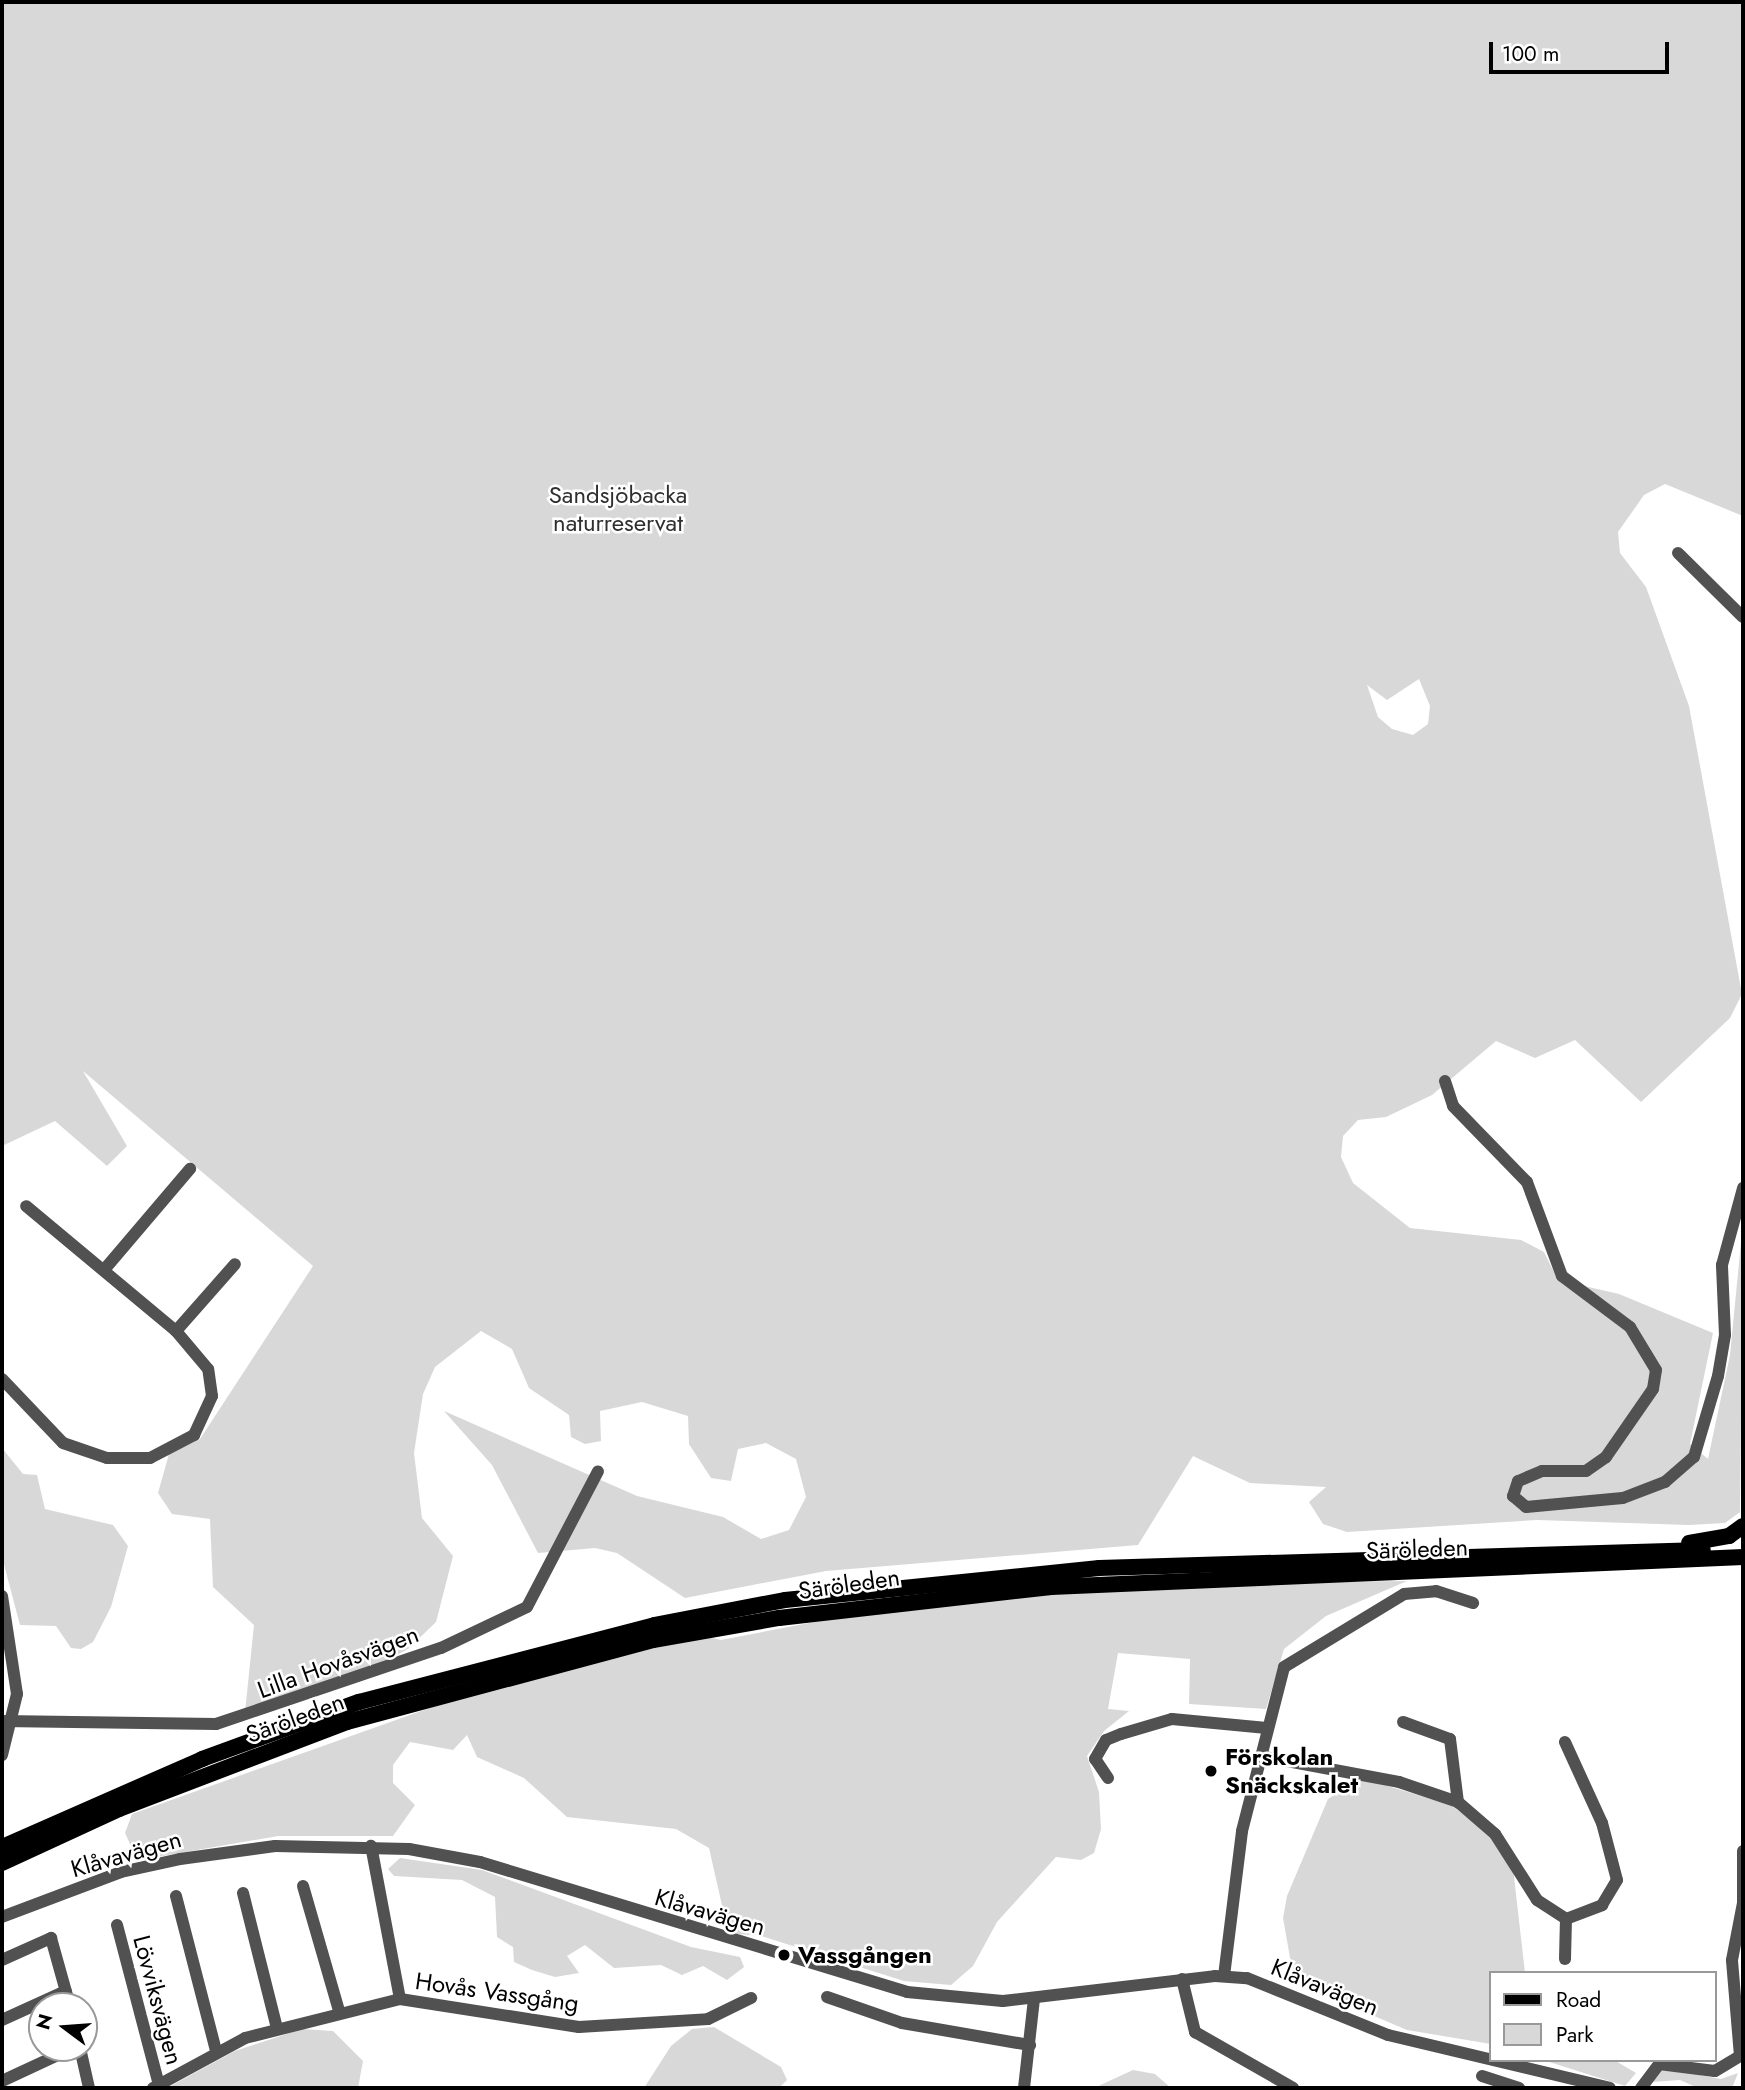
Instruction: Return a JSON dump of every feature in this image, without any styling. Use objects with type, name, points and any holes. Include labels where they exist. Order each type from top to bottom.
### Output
[{"type":"main road","points":[[1638,1549],[1711,1542],[1743,1526]]},
{"type":"main road","name":"Säröleden","points":[[2,1846],[202,1759],[359,1702],[654,1625],[785,1600],[1099,1568],[1638,1549],[1743,1549]]},
{"type":"main road","name":"Säröleden","points":[[2,1863],[119,1809],[348,1722],[653,1640],[969,1592],[1743,1557]]},
{"type":"main road","points":[[1627,1564],[1743,1563]]},
{"type":"street","points":[[1678,553],[1743,617]]},
{"type":"street","points":[[1445,1081],[1459,1113],[1527,1182],[1562,1276],[1630,1327],[1656,1370],[1653,1389],[1606,1457],[1587,1471],[1532,1473],[1518,1481],[1513,1496],[1527,1507],[1623,1499],[1665,1482],[1694,1457],[1718,1376],[1725,1335],[1722,1265],[1743,1188]]},
{"type":"street","points":[[104,1270],[190,1170]]},
{"type":"street","points":[[2,1379],[48,1432],[77,1451],[150,1458],[194,1436],[212,1396],[208,1369],[176,1331],[26,1206]]},
{"type":"street","points":[[176,1331],[235,1264]]},
{"type":"street","name":"Lilla Hovåsvägen","points":[[8,1721],[234,1721],[484,1630],[527,1607],[598,1471]]},
{"type":"street","points":[[1224,1976],[1230,1900],[1260,1756],[1284,1667],[1369,1612],[1421,1591],[1473,1603]]},
{"type":"street","points":[[2,1596],[8,1721],[2,1755]]},
{"type":"street","points":[[1108,1778],[1095,1759],[1106,1740],[1121,1734],[1172,1719],[1267,1728]]},
{"type":"street","points":[[1404,1722],[1450,1739],[1458,1801]]},
{"type":"street","points":[[1565,1742],[1602,1824],[1617,1880],[1602,1905],[1566,1919]]},
{"type":"street","points":[[1260,1756],[1399,1782],[1458,1801],[1495,1834],[1537,1900],[1566,1919]]},
{"type":"street","name":"Klåvavägen","points":[[2,1917],[121,1872],[180,1859],[275,1846],[371,1846],[480,1862],[881,1986],[969,2000],[1034,1999],[1224,1976],[1279,1988],[1388,2035],[1490,2056]]},
{"type":"street","points":[[371,1846],[400,1999]]},
{"type":"street","points":[[1641,2088],[1659,2064],[1715,2071],[1740,2056],[1732,1960],[1743,1903],[1743,1851]]},
{"type":"street","points":[[303,1886],[339,2011]]},
{"type":"street","points":[[243,1893],[277,2028]]},
{"type":"street","name":"Lövviksvägen","points":[[176,1896],[216,2051]]},
{"type":"street","points":[[1565,1959],[1566,1919]]},
{"type":"street","name":"Lövviksvägen","points":[[117,1925],[156,2087],[216,2051],[277,2028],[339,2011],[400,1999]]},
{"type":"street","points":[[2,1960],[51,1938],[66,1991],[2,2020]]},
{"type":"street","points":[[1182,1979],[1195,2032],[1293,2088]]},
{"type":"street","points":[[827,1997],[902,2023],[1030,2045]]},
{"type":"street","name":"Hovås Vassgång","points":[[400,1999],[586,2027],[708,2019],[751,1998]]},
{"type":"street","points":[[1024,2088],[1034,1999]]},
{"type":"street","points":[[2,2081],[43,2062]]},
{"type":"street","points":[[83,2062],[89,2088]]},
{"type":"street","name":"Klåvavägen","points":[[1528,2064],[1610,2088]]},
{"type":"street","points":[[1482,2076],[1520,2088]]},
{"type":"green space","name":"Sandsjöbacka naturreservat","points":[[2,2],[1743,2],[1743,516],[1665,484],[1644,495],[1618,532],[1620,553],[1646,587],[1689,706],[1742,994],[1730,1018],[1641,1102],[1575,1040],[1535,1058],[1496,1041],[1432,1095],[1386,1117],[1358,1120],[1343,1136],[1341,1157],[1353,1183],[1410,1228],[1521,1240],[1544,1252],[1558,1280],[1619,1294],[1713,1333],[1690,1444],[1708,1459],[1730,1355],[1743,1222],[1740,1512],[1725,1523],[1689,1525],[1537,1520],[1347,1532],[1323,1524],[1309,1502],[1326,1487],[1250,1483],[1193,1456],[1138,1545],[826,1571],[685,1598],[617,1553],[595,1548],[538,1553],[492,1465],[444,1411],[637,1496],[723,1517],[761,1539],[789,1530],[806,1497],[796,1459],[766,1443],[738,1449],[731,1481],[711,1478],[689,1444],[688,1416],[642,1402],[600,1411],[601,1441],[585,1444],[571,1437],[569,1415],[529,1388],[512,1349],[481,1331],[435,1367],[423,1394],[414,1453],[422,1518],[453,1556],[436,1622],[408,1649],[375,1666],[245,1712],[254,1625],[213,1587],[210,1519],[172,1514],[158,1493],[169,1454],[200,1439],[313,1266],[83,1071],[127,1146],[107,1166],[55,1121],[2,1146]],"holes":[[[1419,679],[1430,706],[1428,724],[1413,735],[1392,729],[1378,717],[1367,685],[1387,700]]]},
{"type":"green space","points":[[2,1448],[23,1474],[37,1475],[45,1509],[113,1525],[128,1546],[111,1607],[93,1642],[81,1649],[71,1648],[56,1626],[20,1625],[2,1557]]},
{"type":"green space","points":[[1407,1581],[1326,1616],[1284,1649],[1266,1709],[1189,1704],[1190,1659],[1118,1653],[1108,1709],[1129,1711],[1104,1731],[1087,1756],[1099,1792],[1101,1829],[1094,1853],[1081,1860],[1056,1857],[997,1922],[973,1966],[951,1985],[904,1981],[761,1936],[737,1934],[726,1923],[709,1848],[676,1829],[567,1817],[524,1778],[477,1757],[467,1735],[453,1750],[410,1742],[393,1765],[393,1783],[415,1805],[393,1836],[278,1836],[151,1858],[135,1855],[125,1833],[132,1814],[486,1688],[703,1636],[721,1640],[898,1606],[1171,1583]]},
{"type":"green space","points":[[1361,1778],[1451,1805],[1489,1834],[1513,1868],[1525,1971],[1490,1971],[1490,2044],[1407,2030],[1306,1987],[1292,1969],[1283,1918],[1287,1896],[1328,1799]]},
{"type":"green space","points":[[400,1858],[482,1870],[691,1947],[740,1957],[744,1967],[727,1980],[703,1966],[682,1975],[661,1965],[614,1968],[585,1945],[567,1956],[579,1973],[555,1977],[532,1970],[514,1962],[513,1947],[497,1937],[495,1897],[462,1880],[394,1876],[388,1869]]},
{"type":"green space","points":[[714,2027],[781,2067],[787,2080],[779,2088],[644,2088],[671,2046],[692,2029]]},
{"type":"green space","points":[[302,2029],[333,2031],[363,2061],[358,2088],[167,2088],[235,2051]]},
{"type":"green space","points":[[1549,2062],[1617,2062],[1636,2073],[1625,2086]]},
{"type":"green space","points":[[1662,2068],[1721,2079],[1738,2073],[1732,2088],[1698,2088],[1680,2080],[1652,2082]]},
{"type":"green space","points":[[1133,2070],[1155,2074],[1171,2088],[1094,2088]]},
{"type":"place","name":"Förskolan Snäckskalet","points":[[1211,1771]]},
{"type":"place","name":"Vassgången","points":[[784,1955]]}]
